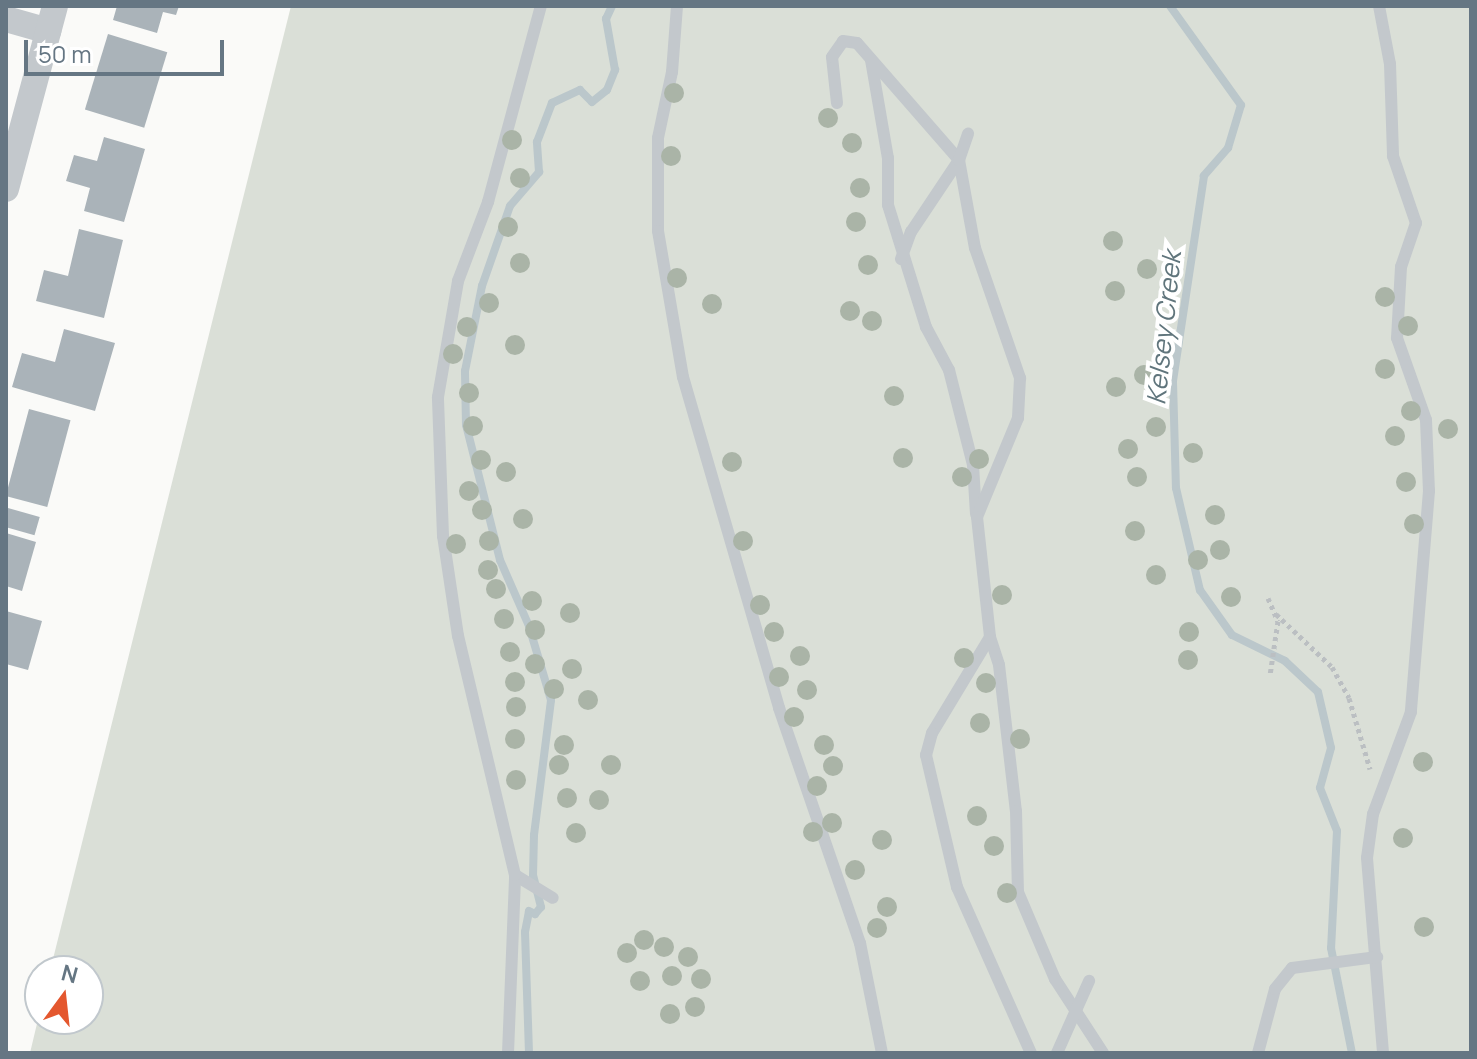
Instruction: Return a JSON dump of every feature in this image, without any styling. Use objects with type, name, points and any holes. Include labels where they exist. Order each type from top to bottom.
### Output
[{"type":"street","points":[[6,19],[52,18],[6,189]]},
{"type":"lane","points":[[508,1053],[515,875],[458,636],[443,536],[438,397],[458,281],[488,202],[541,6]]},
{"type":"lane","points":[[677,6],[672,72],[658,138],[658,231],[683,377],[779,708],[860,943],[882,1053]]},
{"type":"lane","points":[[1379,6],[1390,64],[1393,156],[1416,223],[1401,267],[1397,338],[1426,420],[1429,491],[1411,712],[1373,814],[1367,858],[1383,1053]]},
{"type":"lane","points":[[837,103],[832,57],[843,41],[857,43],[959,160],[975,248],[1020,378],[1018,418],[977,517]]},
{"type":"lane","points":[[870,57],[888,158],[888,205],[901,259],[949,370],[973,465],[990,637],[999,665],[1016,811],[1018,892],[1055,979],[1103,1053]]},
{"type":"lane","points":[[901,259],[911,232],[959,160],[968,134]]},
{"type":"lane","points":[[990,637],[932,733],[926,755],[957,887],[1031,1053]]},
{"type":"lane","points":[[515,875],[553,898]]},
{"type":"lane","points":[[1258,1053],[1275,989],[1292,968],[1318,960],[1377,957]]},
{"type":"lane","points":[[1057,1053],[1089,981]]},
{"type":"path","points":[[1268,598],[1277,618],[1332,667],[1349,698],[1367,753],[1373,814]]},
{"type":"path","points":[[1270,675],[1277,618]]},
{"type":"shaded area","points":[[291,6],[1471,6],[1471,1053],[30,1053],[34,1035],[104,1035],[104,955],[54,955]]},
{"type":"building","points":[[117,6],[179,6],[176,15],[163,12],[157,33],[113,20]]},
{"type":"building","points":[[108,34],[167,52],[144,128],[85,110]]},
{"type":"building","points":[[104,137],[145,149],[124,222],[84,211],[90,188],[66,181],[74,155],[97,161]]},
{"type":"building","points":[[79,229],[123,240],[104,318],[36,301],[44,270],[68,276]]},
{"type":"building","points":[[64,329],[115,343],[95,411],[12,387],[22,353],[55,362]]},
{"type":"building","points":[[29,409],[71,420],[47,507],[6,496]]},
{"type":"building","points":[[8,508],[40,517],[34,535],[6,527]]},
{"type":"building","points":[[6,533],[36,542],[22,591],[6,586]]},
{"type":"building","points":[[6,611],[42,621],[28,670],[6,664]]},
{"type":"waterway","points":[[529,1053],[525,932],[529,911],[535,914],[541,907],[533,876],[534,835],[551,700],[529,626],[500,560],[466,425],[465,371],[482,286],[510,206],[539,172],[537,142],[552,103],[580,90],[592,102],[607,90],[615,70],[606,19],[612,6]]},
{"type":"waterway","name":"Kelsey Creek","points":[[1170,6],[1241,105],[1228,148],[1204,176],[1173,382],[1176,488],[1200,590],[1232,635],[1285,661],[1318,692],[1331,748],[1320,788],[1337,831],[1331,948],[1352,1053]]}]
